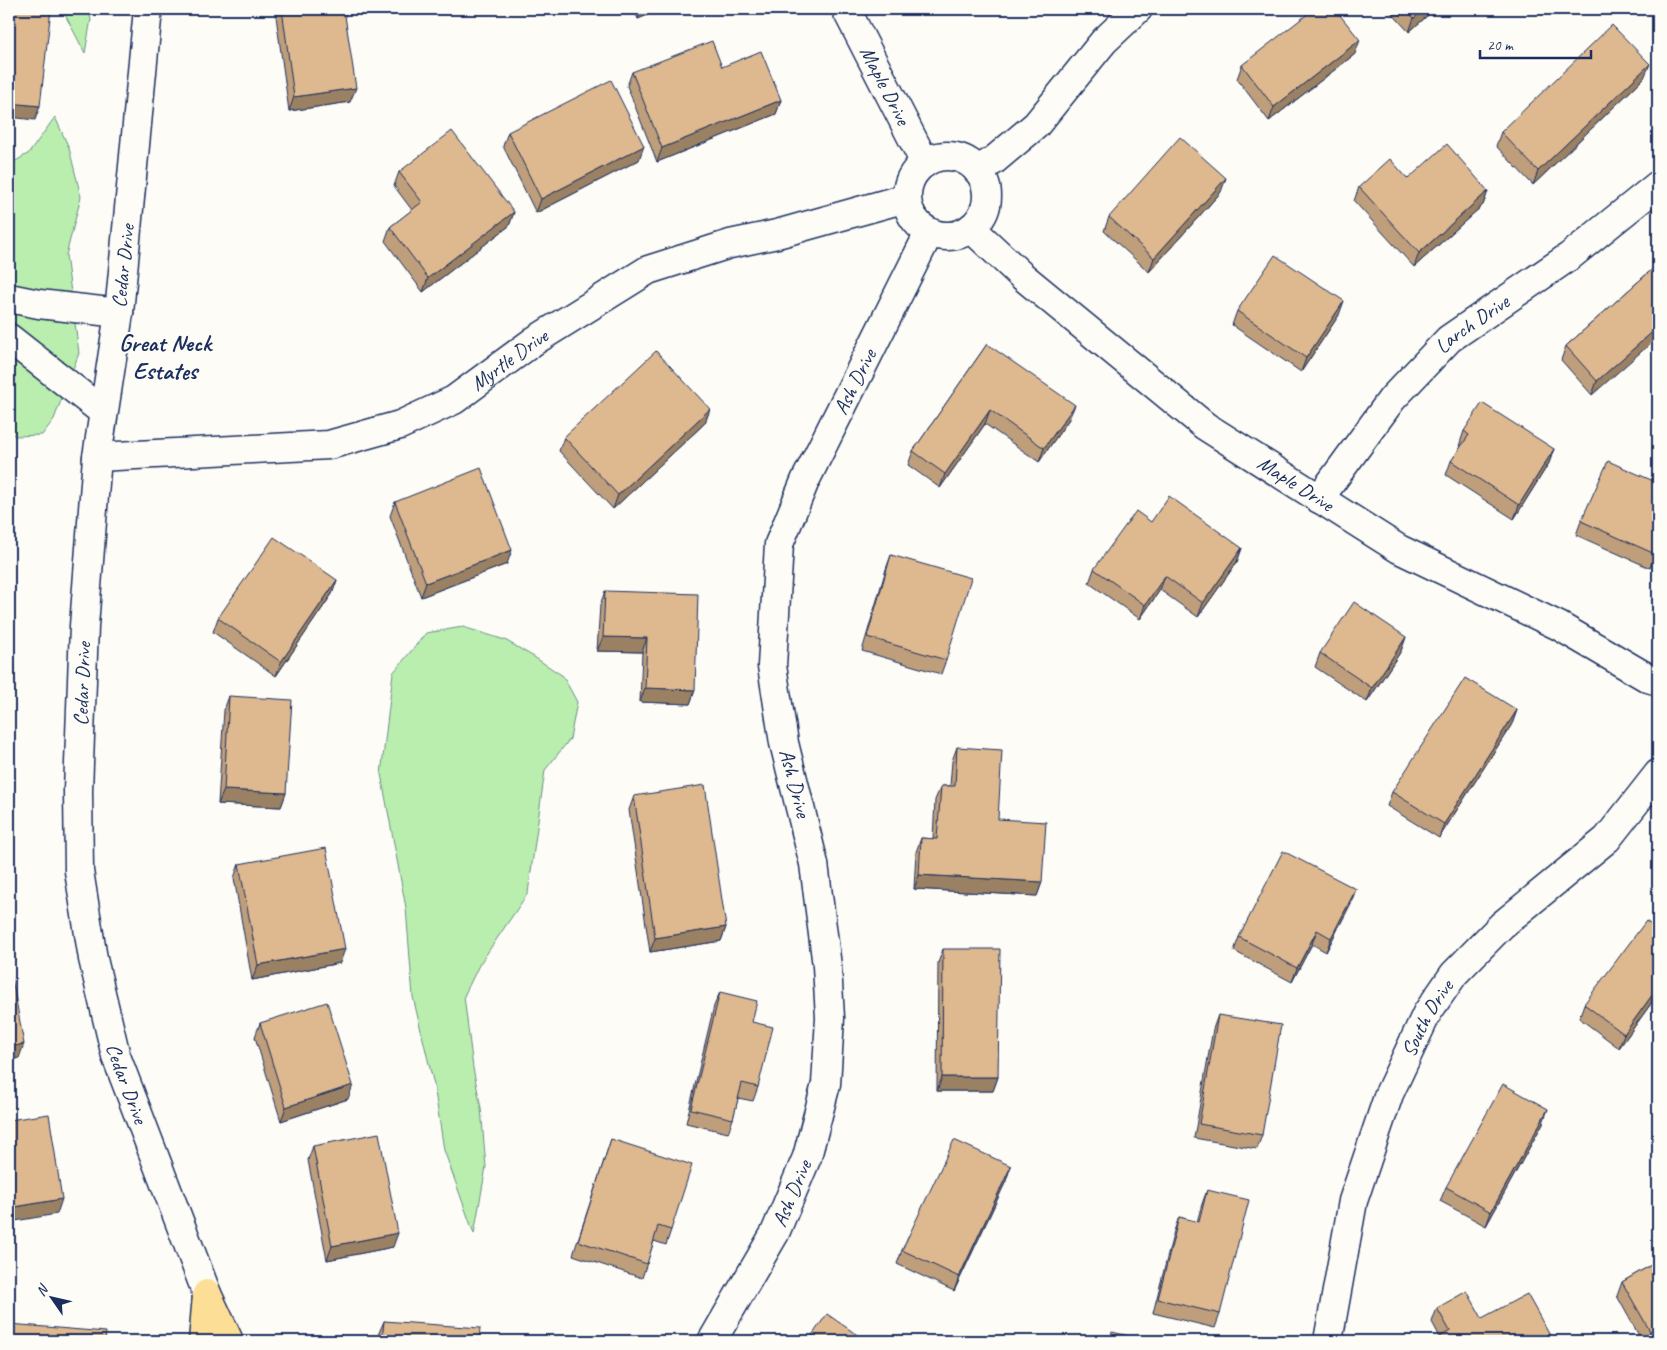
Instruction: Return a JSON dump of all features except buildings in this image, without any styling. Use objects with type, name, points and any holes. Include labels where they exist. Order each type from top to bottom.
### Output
[{"type":"main road","points":[[203,1341],[207,1294]]},
{"type":"main road","points":[[207,1294],[229,1341]]},
{"type":"street","name":"Cedar Drive","points":[[148,9],[119,313],[102,411],[97,457],[84,626],[78,791],[79,871],[92,959],[116,1056],[207,1294],[212,1341]]},
{"type":"street","name":"Maple Drive","points":[[846,9],[925,162]]},
{"type":"street","points":[[977,170],[993,160],[1036,125],[1104,41],[1138,9]]},
{"type":"street","points":[[950,156],[963,158],[977,170],[982,175],[987,187],[988,200],[984,213],[971,228],[954,236],[940,236],[929,233],[916,223],[909,211],[906,198],[909,184],[915,172],[925,162],[950,156]]},
{"type":"street","name":"Larch Drive","points":[[1319,498],[1392,398],[1449,339],[1570,256],[1658,186]]},
{"type":"street","name":"Myrtle Drive","points":[[97,457],[329,445],[400,425],[454,400],[534,341],[648,270],[730,244],[777,234],[906,198]]},
{"type":"street","name":"Maple Drive","points":[[971,228],[1021,275],[1205,426],[1398,549],[1559,626],[1648,678],[1658,680]]},
{"type":"street","name":"Ash Drive","points":[[712,1341],[775,1234],[808,1157],[826,1084],[830,1018],[814,864],[784,743],[772,666],[779,544],[805,481],[929,233]]},
{"type":"street","points":[[9,298],[39,304],[119,313]]},
{"type":"street","points":[[9,338],[102,411]]},
{"type":"street","name":"South Drive","points":[[1328,1341],[1353,1202],[1389,1094],[1427,1014],[1454,974],[1502,925],[1607,839],[1658,774]]},
{"type":"green space","points":[[62,9],[87,9],[91,19],[85,53]]},
{"type":"green space","points":[[55,117],[69,148],[81,197],[66,255],[79,353],[54,419],[42,435],[15,436],[9,431],[9,165],[29,153]]},
{"type":"green space","points":[[463,627],[505,640],[563,676],[577,702],[570,739],[545,770],[528,893],[479,965],[464,996],[473,1068],[481,1108],[486,1167],[474,1234],[444,1150],[434,1085],[413,997],[406,908],[381,774],[393,673],[426,633]]},
{"type":"district","name":"Great Neck Estates","points":[[165,357]]}]
